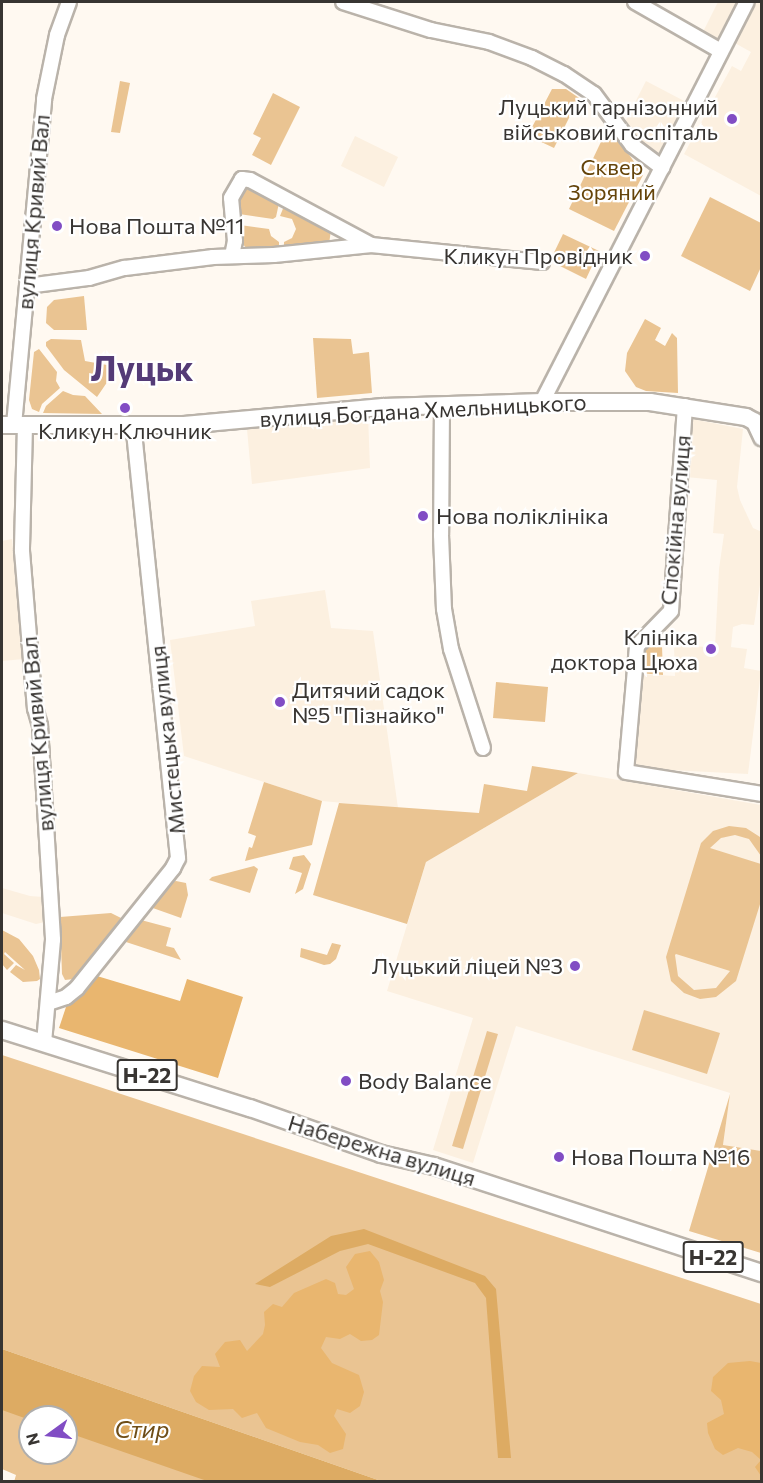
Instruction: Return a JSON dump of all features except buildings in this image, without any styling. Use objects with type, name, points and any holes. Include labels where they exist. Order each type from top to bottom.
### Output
[{"type":"main road","name":"вулиця Богдана Хмельницького","points":[[13,425],[184,425],[310,412],[442,405],[650,402],[746,417],[755,422],[762,436]]},
{"type":"main road","name":"Набережна вулиця","points":[[2,1030],[250,1108],[381,1154],[417,1161],[762,1273]]},
{"type":"street","name":"вулиця Кривий Вал","points":[[44,1042],[53,940],[40,726],[35,708],[13,425],[46,79],[62,18],[69,2]]},
{"type":"street","points":[[343,2],[431,30],[489,42],[532,58],[564,74],[594,94],[632,145],[662,168]]},
{"type":"street","points":[[635,2],[721,51]]},
{"type":"street","points":[[542,402],[747,2]]},
{"type":"street","points":[[232,256],[235,242],[231,198],[242,179],[250,180],[371,245]]},
{"type":"street","points":[[27,286],[89,278],[125,268],[232,256],[371,245],[542,262]]},
{"type":"street","points":[[442,405],[441,535],[444,609],[451,649],[483,748]]},
{"type":"street","name":"Спокійна вулиця","points":[[685,406],[671,611],[637,646],[626,772],[762,794]]},
{"type":"street","name":"Мистецька вулиця","points":[[48,1003],[66,997],[77,988],[173,868],[179,854],[133,426]]},
{"type":"shaded area","points":[[718,2],[740,2],[718,45],[701,36]]},
{"type":"shaded area","name":"Луцький гарнізонний військовий госпіталь","points":[[753,2],[761,2],[761,196],[684,154],[732,66],[741,71],[751,52],[733,42]]},
{"type":"shaded area","points":[[646,81],[688,103],[659,156],[635,143],[623,126]]},
{"type":"shaded area","points":[[355,136],[398,157],[384,187],[341,166]]},
{"type":"shaded area","points":[[368,416],[370,468],[252,484],[247,429]]},
{"type":"shaded area","points":[[692,419],[743,429],[737,487],[740,500],[753,528],[762,532],[761,578],[754,625],[742,624],[733,627],[731,647],[747,649],[744,668],[761,671],[748,774],[631,768],[639,674],[675,676],[674,646],[715,647],[719,569],[724,534],[713,533],[717,480],[686,477]]},
{"type":"shaded area","points":[[12,539],[24,659],[2,661],[2,541]]},
{"type":"shaded area","name":"Дитячий садок №5 \"Пізнайко\"","points":[[325,590],[331,628],[373,631],[398,808],[322,801],[184,756],[170,640],[255,626],[251,601]]},
{"type":"shaded area","name":"Луцький ліцей №3","points":[[578,773],[761,805],[761,1151],[723,1146],[730,1093],[516,1026],[473,1163],[433,1150],[473,1018],[387,991],[426,862]]},
{"type":"shaded area","points":[[2,888],[30,896],[43,897],[45,922],[36,924],[2,913]]},
{"type":"shaded area","points":[[97,976],[180,1001],[187,979],[243,997],[218,1078],[59,1028],[68,1001]]},
{"type":"shaded area","points":[[370,1251],[379,1262],[384,1280],[380,1291],[383,1302],[379,1335],[372,1340],[361,1341],[350,1334],[340,1339],[326,1337],[321,1348],[332,1363],[359,1375],[364,1392],[360,1406],[350,1413],[337,1409],[334,1416],[346,1434],[343,1449],[330,1453],[318,1445],[300,1442],[266,1428],[257,1413],[242,1418],[233,1409],[209,1410],[196,1402],[190,1391],[194,1376],[202,1366],[220,1367],[215,1354],[225,1342],[240,1340],[247,1351],[263,1334],[264,1312],[273,1304],[282,1307],[294,1293],[326,1279],[335,1283],[338,1294],[346,1295],[354,1289],[346,1267],[355,1254]]},
{"type":"shaded area","points":[[750,1361],[761,1363],[761,1460],[752,1452],[738,1448],[723,1455],[715,1449],[708,1433],[707,1423],[724,1414],[721,1400],[711,1391],[713,1377],[728,1363]]},
{"type":"shaded area","points":[[761,1460],[761,1476],[755,1467]]},
{"type":"green space","points":[[120,81],[130,83],[120,133],[111,132]]},
{"type":"green space","points":[[552,89],[566,89],[585,102],[584,105],[576,104],[554,148],[535,139],[529,133]]},
{"type":"green space","points":[[273,93],[300,107],[271,165],[252,155],[261,138],[253,134]]},
{"type":"green space","name":"Сквер Зоряний","points":[[609,125],[643,175],[614,231],[569,209]]},
{"type":"green space","points":[[248,188],[279,203],[276,217],[273,219],[239,214],[238,197],[244,189]]},
{"type":"green space","points":[[710,197],[761,223],[761,267],[750,291],[681,256]]},
{"type":"green space","points":[[284,206],[331,230],[329,244],[284,248],[284,242],[292,238],[296,229],[292,219],[280,216]]},
{"type":"green space","points":[[240,225],[269,229],[271,236],[279,242],[279,248],[248,250],[241,242]]},
{"type":"green space","points":[[563,234],[599,251],[586,279],[550,261]]},
{"type":"green space","points":[[84,296],[87,330],[54,330],[46,323],[47,307],[54,300]]},
{"type":"green space","points":[[645,319],[661,328],[655,340],[665,346],[672,333],[677,338],[678,393],[646,391],[636,387],[625,371],[627,353]]},
{"type":"green space","points":[[313,338],[351,339],[353,354],[369,352],[372,393],[317,398]]},
{"type":"green space","points":[[51,339],[81,340],[85,361],[107,365],[110,378],[97,397],[64,370],[46,346],[46,342]]},
{"type":"green space","points":[[39,349],[57,372],[56,381],[60,388],[42,404],[39,412],[32,409],[29,400],[34,352]]},
{"type":"green space","points":[[63,391],[85,396],[102,414],[43,413],[46,406]]},
{"type":"green space","points":[[646,645],[662,646],[663,675],[639,673],[640,652]]},
{"type":"green space","points":[[496,682],[548,687],[545,722],[493,718]]},
{"type":"green space","points":[[532,766],[578,773],[426,862],[407,924],[313,895],[339,803],[479,813],[484,784],[527,791]]},
{"type":"green space","points":[[264,782],[322,801],[312,845],[245,861],[249,847],[252,848],[256,836],[248,833]]},
{"type":"green space","points":[[729,826],[746,828],[760,837],[761,856],[749,839],[735,835],[721,838],[710,848],[761,864],[761,901],[736,981],[716,997],[700,999],[684,993],[671,981],[666,957],[701,843],[713,831]],"holes":[[[676,954],[730,971],[716,988],[694,990],[678,976]]]},
{"type":"green space","points":[[304,855],[311,864],[303,889],[295,894],[302,873],[289,869],[293,857]]},
{"type":"green space","points":[[254,866],[258,869],[250,893],[209,880],[212,877]]},
{"type":"green space","points":[[176,881],[186,883],[188,895],[181,918],[150,907],[168,883]]},
{"type":"green space","points":[[111,913],[121,918],[74,979],[65,980],[62,974],[60,917]]},
{"type":"green space","points":[[141,920],[171,928],[166,946],[174,948],[181,960],[126,942],[125,938]]},
{"type":"green space","points":[[2,930],[19,939],[33,956],[40,979],[23,982],[10,972],[16,965],[25,970],[5,952],[4,954],[14,963],[7,970],[2,964]]},
{"type":"green space","points":[[332,943],[341,945],[336,959],[330,964],[324,965],[300,957],[301,948],[327,955]]},
{"type":"green space","points":[[644,1010],[720,1033],[707,1074],[632,1050]]},
{"type":"green space","points":[[487,1031],[498,1034],[463,1149],[452,1146]]},
{"type":"green space","points":[[2,1055],[761,1304],[761,1481],[381,1481],[2,1349]]},
{"type":"green space","points":[[730,1094],[723,1145],[761,1151],[761,1253],[689,1231]]},
{"type":"green space","points":[[2,1389],[49,1405],[18,1405],[18,1465],[78,1465],[78,1415],[271,1481],[14,1482],[16,1475],[2,1469]]},
{"type":"water","points":[[364,1229],[485,1276],[496,1289],[511,1458],[498,1458],[486,1298],[475,1283],[368,1244],[340,1251],[270,1287],[255,1284],[331,1236]]},
{"type":"water","name":"Стир","points":[[2,1349],[381,1481],[207,1481],[78,1436],[78,1405],[18,1405],[18,1416],[2,1410]]},
{"type":"place","name":"Луцький гарнізонний військовий госпіталь","points":[[732,119]]},
{"type":"place","name":"Нова Пошта №11","points":[[57,226]]},
{"type":"place","name":"Кликун Провідник","points":[[645,256]]},
{"type":"place","name":"Кликун Ключник","points":[[125,408]]},
{"type":"place","name":"Нова поліклініка","points":[[423,516]]},
{"type":"place","name":"Клініка доктора Цюха","points":[[711,649]]},
{"type":"place","name":"Дитячий садок №5 \"Пізнайко\"","points":[[280,702]]},
{"type":"place","name":"Луцький ліцей №3","points":[[575,966]]},
{"type":"place","name":"Body Balance","points":[[346,1081]]},
{"type":"place","name":"Нова Пошта №16","points":[[559,1157]]},
{"type":"district","name":"Луцьк","points":[[142,368]]}]
